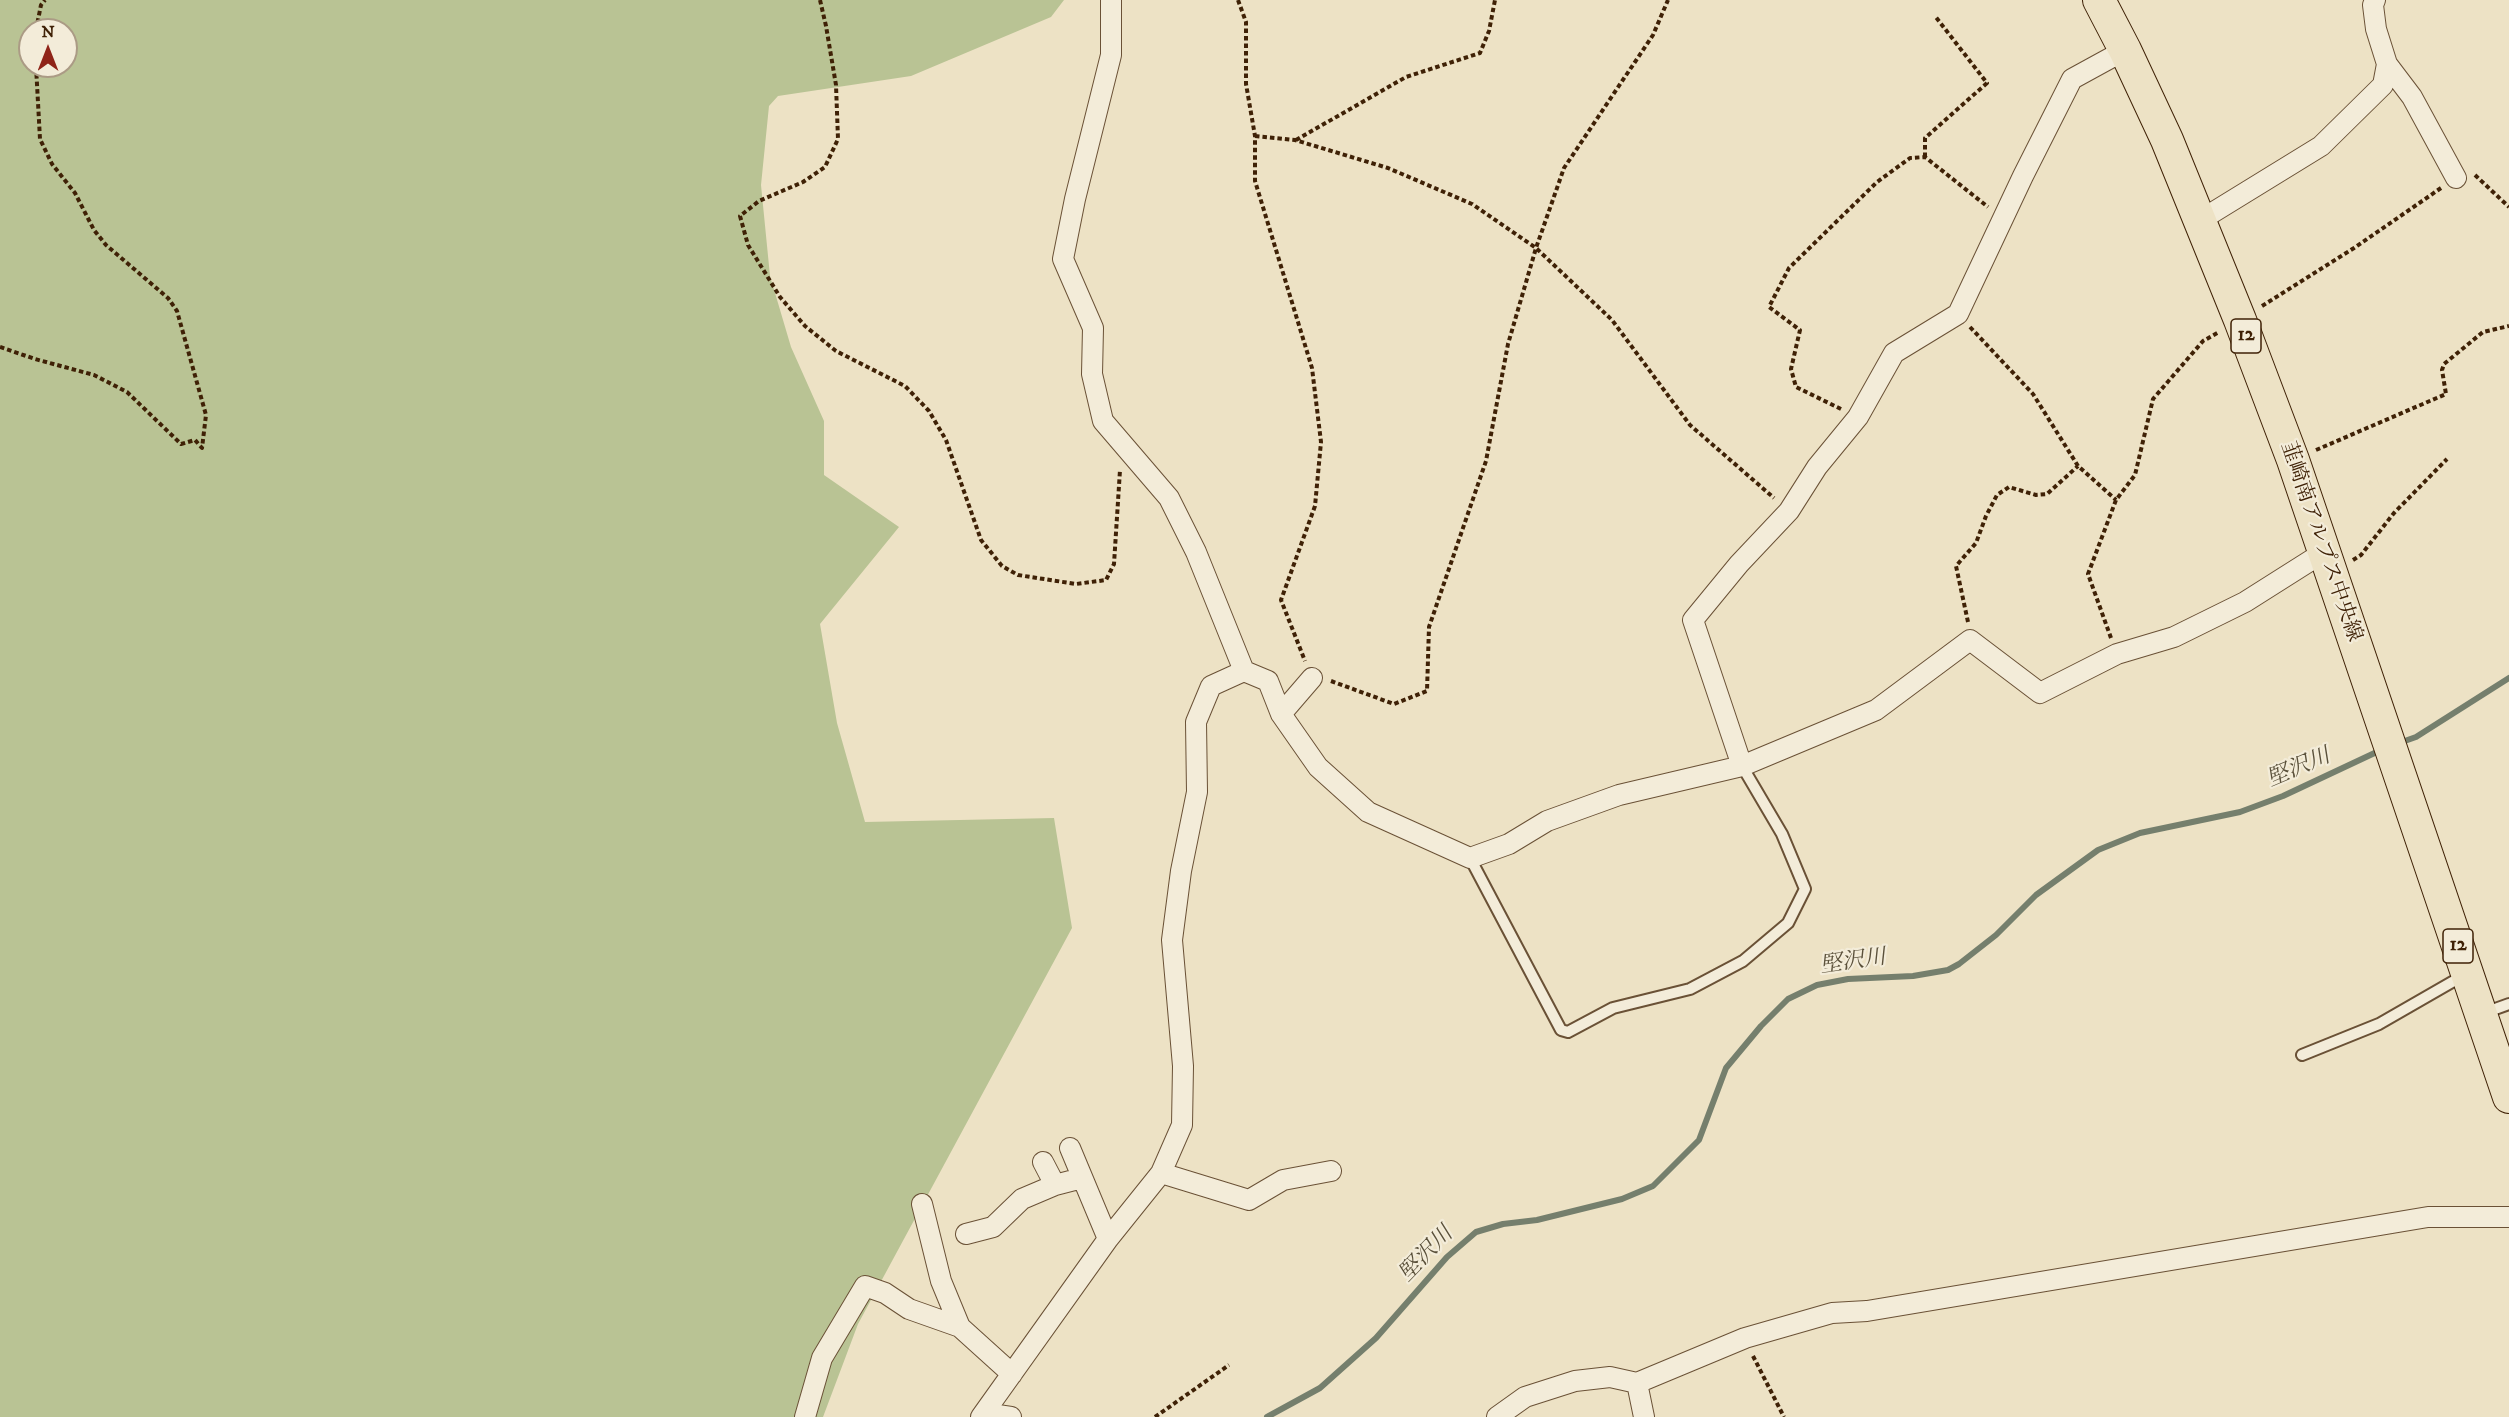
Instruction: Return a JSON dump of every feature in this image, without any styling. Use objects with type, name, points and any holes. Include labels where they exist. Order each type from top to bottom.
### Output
[{"type":"main road","name":"韮崎南アルプス中央線","points":[[2099,0],[2167,140],[2293,459],[2367,683],[2468,974],[2495,1009],[2509,1097]]},
{"type":"street","points":[[1111,0],[1111,55],[1075,199],[1064,259],[1093,328],[1092,374],[1103,421],[1169,498],[1196,552],[1244,671],[1268,681],[1281,714],[1318,767],[1368,812],[1470,858],[1509,844],[1547,821],[1619,795],[1742,766],[1876,710],[1970,640],[2040,693],[2117,654],[2174,637],[2328,563]]},
{"type":"street","points":[[2372,2],[2376,29],[2387,64],[2412,97],[2456,178]]},
{"type":"street","points":[[1742,766],[1694,620],[1739,564],[1789,510],[1817,467],[1858,417],[1894,353],[1958,314],[2002,219],[2072,79],[2125,50]]},
{"type":"street","points":[[2199,221],[2321,146],[2383,85],[2387,64]]},
{"type":"street","points":[[983,1415],[1108,1239],[1161,1173],[1182,1125],[1183,1066],[1172,940],[1181,871],[1197,792],[1196,722],[1211,686],[1244,671]]},
{"type":"street","points":[[1281,714],[1312,678]]},
{"type":"street","points":[[1070,1148],[1108,1239]]},
{"type":"street","points":[[1043,1162],[1055,1185]]},
{"type":"street","points":[[1161,1173],[1249,1200],[1283,1180],[1331,1171]]},
{"type":"street","points":[[966,1234],[993,1227],[1022,1199],[1055,1185],[1082,1178]]},
{"type":"street","points":[[922,1204],[941,1281],[960,1327]]},
{"type":"street","points":[[1497,1417],[1525,1397],[1575,1381],[1610,1377],[1637,1383],[1745,1338],[1832,1313],[1866,1311],[2428,1217],[2509,1217]]},
{"type":"street","points":[[805,1417],[822,1358],[865,1286],[885,1293],[909,1309],[960,1327],[1012,1374]]},
{"type":"street","points":[[1637,1383],[1644,1417]]},
{"type":"street","points":[[983,1415],[1011,1417]]},
{"type":"lane","points":[[1470,858],[1561,1030],[1568,1032],[1612,1008],[1690,989],[1743,961],[1788,923],[1804,889],[1782,834],[1742,766]]},
{"type":"lane","points":[[2302,1055],[2379,1024],[2468,974]]},
{"type":"path","points":[[38,18],[41,5],[45,0]]},
{"type":"path","points":[[820,0],[836,86],[838,139],[825,166],[803,182],[759,201],[740,216],[747,245],[780,297],[805,326],[836,351],[906,386],[929,411],[946,440],[981,540],[1002,566],[1018,575],[1076,584],[1106,580],[1114,564],[1122,445]]},
{"type":"path","points":[[1238,0],[1246,22],[1246,84],[1255,136],[1255,181],[1312,369],[1321,442],[1315,506],[1281,600],[1312,678],[1335,682],[1394,704],[1427,691],[1429,627],[1486,461],[1508,344],[1536,248],[1564,168],[1653,36],[1668,0]]},
{"type":"path","points":[[1295,140],[1406,77],[1480,53],[1489,31],[1495,0]]},
{"type":"path","points":[[1925,157],[1925,138],[1986,83],[1935,16]]},
{"type":"path","points":[[0,347],[94,375],[127,392],[181,444],[195,440],[202,448],[206,415],[177,311],[168,298],[106,245],[94,230],[75,193],[52,164],[40,139],[37,78]]},
{"type":"path","points":[[1255,136],[1295,140],[1388,168],[1472,204],[1536,248],[1612,320],[1690,425],[1789,510]]},
{"type":"path","points":[[1858,417],[1796,387],[1791,369],[1800,330],[1769,307],[1789,268],[1869,189],[1910,158],[1925,157],[2002,219]]},
{"type":"path","points":[[2117,654],[2088,574],[2116,500],[2135,475],[2153,399],[2203,341],[2354,248],[2456,178],[2475,174],[2509,207]]},
{"type":"path","points":[[1958,314],[2033,394],[2078,466],[2116,500]]},
{"type":"path","points":[[2293,459],[2446,394],[2442,369],[2444,364],[2483,332],[2509,326]]},
{"type":"path","points":[[2328,563],[2361,555],[2394,513],[2447,459]]},
{"type":"path","points":[[1970,640],[1967,609],[1959,585],[1956,566],[1977,543],[1986,516],[1997,495],[2009,487],[2037,495],[2047,494],[2078,466]]},
{"type":"path","points":[[1745,1338],[1784,1417]]},
{"type":"path","points":[[1155,1417],[1229,1365]]},
{"type":"green space","points":[[0,0],[1064,0],[1051,17],[911,76],[778,96],[769,106],[761,185],[770,276],[791,347],[824,421],[824,475],[899,527],[820,624],[837,723],[865,822],[1054,818],[1072,928],[858,1324],[823,1417],[0,1417]]},
{"type":"waterway","name":"堅沢川","points":[[2399,743],[2416,737],[2509,678]]},
{"type":"waterway","name":"堅沢川","points":[[1267,1417],[1320,1388],[1376,1338],[1447,1257],[1476,1232],[1503,1224],[1537,1220],[1622,1199],[1653,1186],[1699,1140],[1726,1068],[1761,1026],[1788,999],[1817,985],[1848,979],[1913,976],[1948,970],[1996,935],[2036,895],[2098,850],[2140,833],[2240,812],[2283,796],[2381,750]]}]
